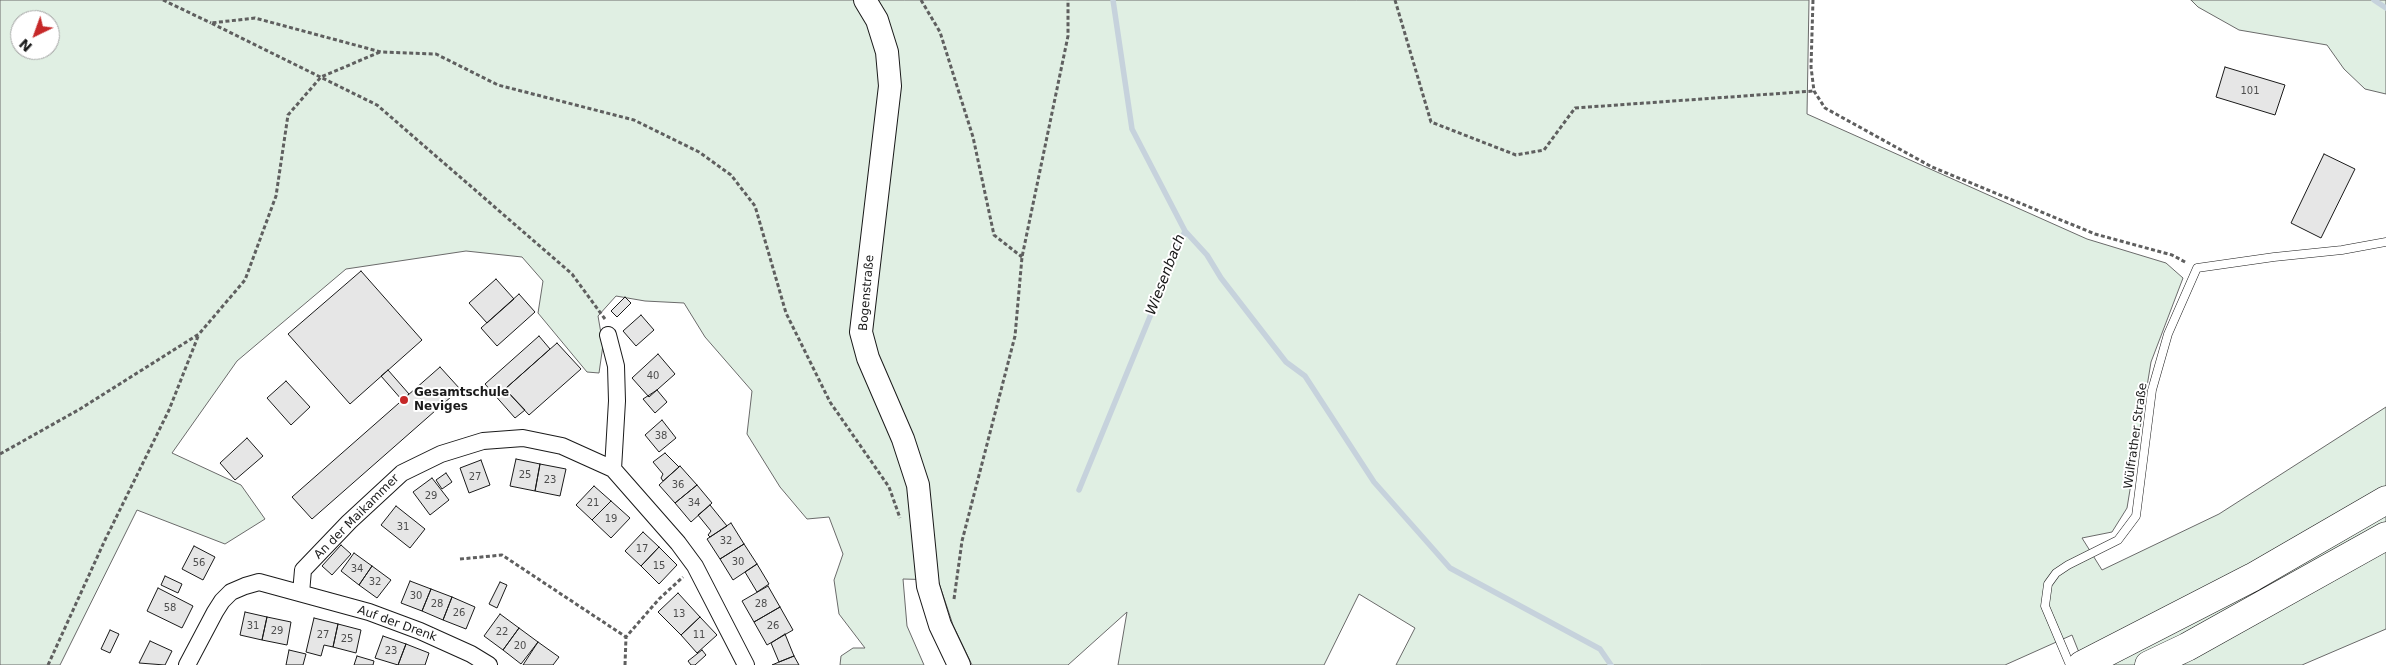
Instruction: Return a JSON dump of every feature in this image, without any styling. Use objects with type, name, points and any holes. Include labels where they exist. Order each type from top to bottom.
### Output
[{"type":"highway","points":[[2082,665],[2253,577],[2386,500]]},
{"type":"highway","points":[[2149,665],[2187,647],[2386,536]]},
{"type":"main road","name":"Bogenstraße","points":[[865,0],[877,20],[887,52],[890,86],[861,332],[868,358],[903,439],[918,485],[922,543],[928,586],[940,625],[959,665]]},
{"type":"street","points":[[608,334],[616,366],[617,401],[613,469]]},
{"type":"street","name":"An der Maikammer","points":[[301,593],[303,570],[355,516],[402,473],[441,454],[483,441],[523,438],[562,446],[613,469],[678,543],[695,566],[746,665]]},
{"type":"street","points":[[187,665],[215,612],[231,592],[260,582],[301,593]]},
{"type":"street","name":"Auf der Drenk","points":[[301,593],[369,612],[471,654],[490,665]]},
{"type":"lane","points":[[2197,268],[2342,250],[2386,242]]},
{"type":"lane","name":"Wülfrather Straße","points":[[2070,665],[2045,606],[2048,584],[2056,573],[2068,565],[2118,540],[2136,516],[2152,390],[2168,334],[2197,268]]},
{"type":"path","points":[[162,0],[377,105],[572,274],[605,317],[608,334]]},
{"type":"path","points":[[921,0],[940,32],[973,137],[994,235],[1022,257]]},
{"type":"path","points":[[954,600],[962,541],[1015,336],[1022,257],[1068,36],[1068,0]]},
{"type":"path","points":[[1395,0],[1431,122],[1516,155],[1544,150],[1575,108],[1814,91]]},
{"type":"path","points":[[1813,0],[1811,67],[1814,91],[1825,108],[1932,167],[2095,234],[2172,255],[2197,268]]},
{"type":"path","points":[[211,23],[255,18],[381,52],[436,54],[498,85],[634,120],[699,152],[731,175],[755,206],[786,314],[830,402],[889,487],[902,524],[922,543]]},
{"type":"path","points":[[0,454],[80,409],[199,334],[245,280],[276,196],[288,115],[321,77],[381,52]]},
{"type":"path","points":[[48,665],[169,410],[199,334]]},
{"type":"path","points":[[460,559],[502,555],[626,637]]},
{"type":"path","points":[[625,665],[626,637],[659,599],[695,566]]},
{"type":"green space","points":[[0,0],[1809,0],[1807,114],[2087,239],[2166,263],[2183,278],[2151,362],[2127,508],[2112,532],[2082,538],[2102,570],[2219,514],[2386,407],[2386,629],[2302,665],[2084,665],[2072,635],[2005,665],[1396,665],[1415,628],[1359,594],[1324,665],[1118,665],[1127,612],[1068,665],[972,665],[953,625],[938,580],[903,579],[907,626],[924,665],[840,665],[841,656],[853,648],[865,648],[839,614],[834,580],[843,554],[829,517],[807,519],[780,487],[747,434],[752,391],[705,337],[684,303],[645,301],[616,296],[598,316],[603,345],[599,373],[587,372],[538,313],[543,281],[522,257],[466,251],[346,269],[237,361],[172,453],[241,485],[265,519],[225,544],[137,510],[60,665],[0,665]]},
{"type":"green space","points":[[2191,0],[2386,0],[2386,94],[2365,89],[2344,69],[2327,45],[2239,30],[2198,7]]},
{"type":"building","points":[[2225,67],[2285,85],[2275,115],[2216,97]]},
{"type":"building","points":[[2324,154],[2355,169],[2321,238],[2291,223]]},
{"type":"building","points":[[361,271],[422,340],[350,404],[288,334]]},
{"type":"building","points":[[496,279],[514,299],[487,323],[469,303]]},
{"type":"building","points":[[519,294],[535,312],[497,346],[481,328]]},
{"type":"building","points":[[625,297],[631,303],[617,317],[611,311]]},
{"type":"building","points":[[641,315],[654,330],[636,346],[623,331]]},
{"type":"building","points":[[539,336],[550,349],[505,389],[525,410],[515,418],[485,384]]},
{"type":"building","points":[[557,343],[581,369],[529,415],[505,389]]},
{"type":"building","points":[[658,354],[675,374],[649,397],[632,378]]},
{"type":"building","points":[[440,367],[460,389],[312,519],[292,497]]},
{"type":"building","points":[[388,370],[409,394],[402,400],[381,376]]},
{"type":"building","points":[[286,381],[310,407],[291,425],[267,398]]},
{"type":"building","points":[[657,390],[667,402],[655,413],[643,399]]},
{"type":"building","points":[[662,420],[676,438],[659,452],[645,435]]},
{"type":"building","points":[[247,438],[263,456],[235,480],[220,463]]},
{"type":"building","points":[[665,453],[679,467],[663,481],[661,478],[663,474],[653,462]]},
{"type":"building","points":[[516,459],[540,464],[535,491],[510,486]]},
{"type":"building","points":[[481,460],[490,485],[469,493],[460,468]]},
{"type":"building","points":[[540,464],[566,469],[560,496],[535,491]]},
{"type":"building","points":[[680,466],[697,485],[675,503],[659,485]]},
{"type":"building","points":[[446,473],[452,482],[442,489],[436,480]]},
{"type":"building","points":[[432,478],[449,500],[430,515],[413,492]]},
{"type":"building","points":[[697,485],[712,503],[691,522],[675,503]]},
{"type":"building","points":[[594,486],[611,501],[592,520],[576,505]]},
{"type":"building","points":[[611,501],[630,518],[611,538],[592,520]]},
{"type":"building","points":[[710,505],[727,526],[710,537],[708,535],[711,531],[698,515]]},
{"type":"building","points":[[396,506],[425,529],[410,548],[381,525]]},
{"type":"building","points":[[731,523],[744,544],[720,559],[707,539]]},
{"type":"building","points":[[643,532],[659,547],[641,566],[625,551]]},
{"type":"building","points":[[744,544],[757,564],[733,580],[720,559]]},
{"type":"building","points":[[341,545],[351,554],[332,575],[322,566]]},
{"type":"building","points":[[194,546],[215,557],[203,580],[182,569]]},
{"type":"building","points":[[659,547],[677,565],[659,584],[641,566]]},
{"type":"building","points":[[354,553],[372,566],[359,585],[341,571]]},
{"type":"building","points":[[757,564],[769,584],[757,592],[745,572]]},
{"type":"building","points":[[372,566],[391,580],[377,598],[359,585]]},
{"type":"building","points":[[165,576],[182,584],[178,593],[161,585]]},
{"type":"building","points":[[410,581],[431,589],[422,611],[401,603]]},
{"type":"building","points":[[500,582],[507,585],[497,608],[489,604]]},
{"type":"building","points":[[768,586],[780,607],[754,622],[742,601]]},
{"type":"building","points":[[158,588],[193,606],[182,628],[147,611]]},
{"type":"building","points":[[431,589],[452,597],[443,620],[422,611]]},
{"type":"building","points":[[678,593],[700,617],[681,635],[658,612]]},
{"type":"building","points":[[452,597],[475,607],[466,629],[443,620]]},
{"type":"building","points":[[780,607],[793,630],[767,645],[754,622]]},
{"type":"building","points":[[245,612],[267,617],[262,640],[240,635]]},
{"type":"building","points":[[500,614],[519,628],[503,650],[484,636]]},
{"type":"building","points":[[267,617],[291,622],[287,645],[262,640]]},
{"type":"building","points":[[700,617],[717,635],[697,653],[681,635]]},
{"type":"building","points":[[314,618],[338,624],[333,647],[324,645],[321,656],[306,652]]},
{"type":"building","points":[[338,624],[361,630],[356,653],[333,647]]},
{"type":"building","points":[[519,628],[538,642],[521,664],[503,650]]},
{"type":"building","points":[[110,630],[119,634],[110,653],[101,649]]},
{"type":"building","points":[[785,634],[794,656],[779,662],[771,643]]},
{"type":"building","points":[[383,636],[406,644],[398,665],[375,658]]},
{"type":"building","points":[[150,641],[172,651],[165,665],[139,663]]},
{"type":"building","points":[[538,642],[559,657],[553,665],[523,665]]},
{"type":"building","points":[[406,644],[429,653],[425,665],[398,665]]},
{"type":"building","points":[[289,650],[306,654],[303,665],[286,665]]},
{"type":"building","points":[[702,650],[706,655],[695,665],[691,665],[688,661]]},
{"type":"building","points":[[357,656],[374,661],[373,665],[354,665]]},
{"type":"building","points":[[794,656],[799,665],[772,665],[779,662]]},
{"type":"waterway","name":"Wiesenbach","points":[[1079,490],[1185,231],[1132,129],[1113,0]]},
{"type":"waterway","points":[[2374,0],[2386,8]]},
{"type":"waterway","points":[[1185,231],[1207,255],[1221,278],[1286,362],[1305,376],[1374,482],[1450,568],[1600,649],[1611,665]]},
{"type":"place","name":"Gesamtschule Neviges","points":[[404,400]]}]
